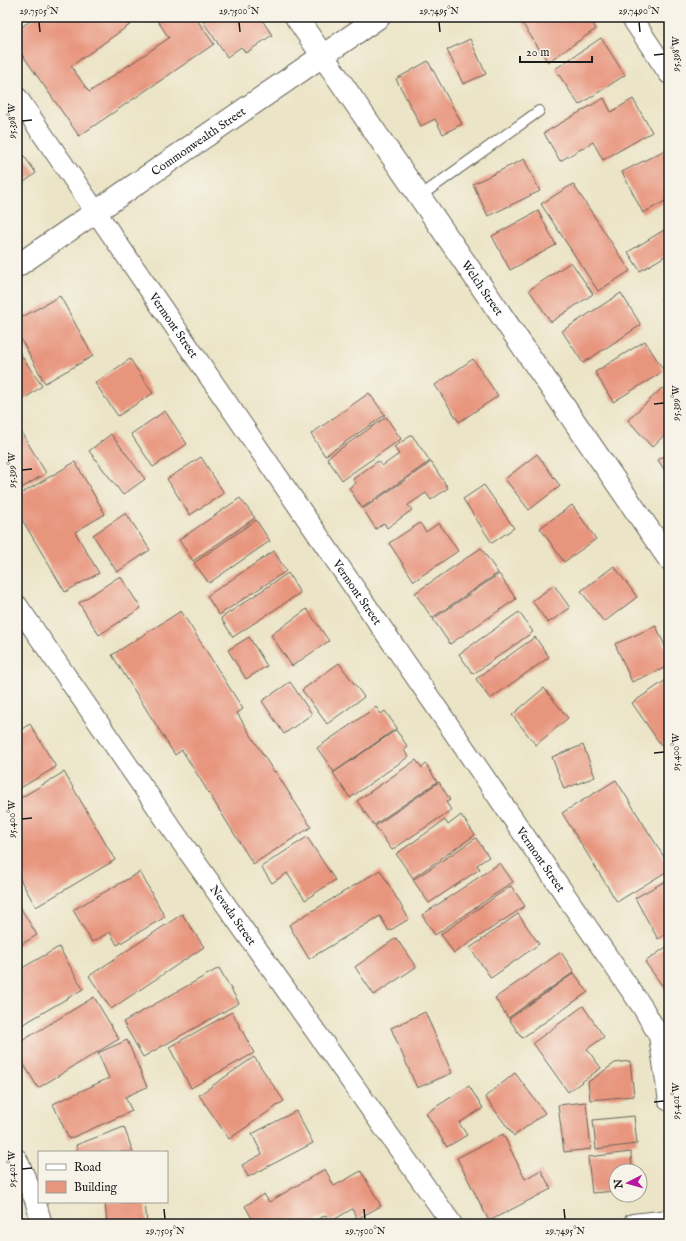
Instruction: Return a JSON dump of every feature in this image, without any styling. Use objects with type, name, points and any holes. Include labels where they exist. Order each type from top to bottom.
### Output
[{"type":"street","name":"Welch Street","points":[[296,17],[419,197],[666,548]]},
{"type":"street","name":"Commonwealth Street","points":[[17,266],[379,17]]},
{"type":"street","points":[[631,17],[669,74]]},
{"type":"street","name":"Vermont Street","points":[[17,97],[643,1008],[659,1036],[666,1062],[669,1100]]},
{"type":"street","name":"Nevada Street","points":[[17,604],[174,832],[452,1224]]},
{"type":"street","points":[[17,1159],[35,1200],[42,1224]]},
{"type":"street","points":[[633,1224],[669,1220]]},
{"type":"lane","points":[[419,197],[539,111]]},
{"type":"building","points":[[36,17],[141,17],[71,66],[89,92],[169,38],[155,17],[195,17],[214,44],[79,136],[17,47],[17,30]]},
{"type":"building","points":[[200,17],[260,17],[272,35],[246,53],[241,47],[227,57]]},
{"type":"building","points":[[518,17],[589,17],[596,29],[548,62]]},
{"type":"building","points":[[601,38],[625,75],[579,105],[555,69]]},
{"type":"building","points":[[470,39],[486,74],[463,84],[447,50]]},
{"type":"building","points":[[428,61],[462,124],[443,134],[435,119],[421,126],[396,79]]},
{"type":"building","points":[[604,98],[611,112],[633,99],[652,132],[603,160],[593,142],[560,161],[544,133]]},
{"type":"building","points":[[17,146],[36,173],[19,186],[17,182]]},
{"type":"building","points":[[667,149],[669,154],[669,199],[643,213],[622,172]]},
{"type":"building","points":[[524,159],[540,191],[488,216],[473,184]]},
{"type":"building","points":[[573,184],[630,271],[598,291],[541,204]]},
{"type":"building","points":[[538,211],[556,245],[510,270],[492,236]]},
{"type":"building","points":[[669,227],[669,258],[667,255],[640,271],[628,252]]},
{"type":"building","points":[[571,262],[593,294],[551,322],[529,290]]},
{"type":"building","points":[[621,293],[641,325],[583,363],[562,331]]},
{"type":"building","points":[[60,296],[93,356],[45,383],[17,332],[17,320]]},
{"type":"building","points":[[669,297],[669,314],[662,302]]},
{"type":"building","points":[[645,341],[664,371],[613,402],[595,372]]},
{"type":"building","points":[[17,349],[42,386],[17,404]]},
{"type":"building","points":[[130,359],[153,393],[118,416],[95,383]]},
{"type":"building","points":[[473,359],[498,396],[459,422],[435,385]]},
{"type":"building","points":[[662,388],[669,395],[669,431],[652,447],[628,420]]},
{"type":"building","points":[[369,393],[385,415],[325,456],[311,434]]},
{"type":"building","points":[[165,411],[187,444],[153,467],[131,434]]},
{"type":"building","points":[[386,417],[401,439],[342,480],[327,458]]},
{"type":"building","points":[[17,425],[46,473],[17,491]]},
{"type":"building","points":[[111,434],[145,479],[123,495],[89,451]]},
{"type":"building","points":[[412,435],[430,461],[362,508],[349,488],[356,483],[353,479],[378,461],[382,466],[399,454],[394,447]]},
{"type":"building","points":[[669,453],[669,477],[658,460]]},
{"type":"building","points":[[537,454],[560,486],[529,510],[505,479]]},
{"type":"building","points":[[201,457],[224,493],[190,515],[167,479]]},
{"type":"building","points":[[75,462],[105,514],[75,532],[99,573],[65,592],[17,511],[17,496]]},
{"type":"building","points":[[431,462],[448,488],[431,500],[426,493],[408,505],[412,510],[387,528],[384,523],[376,529],[363,509]]},
{"type":"building","points":[[484,485],[514,528],[492,543],[463,499]]},
{"type":"building","points":[[240,498],[255,518],[193,561],[179,540]]},
{"type":"building","points":[[572,505],[596,539],[564,562],[540,528]]},
{"type":"building","points":[[126,513],[150,550],[117,572],[93,535]]},
{"type":"building","points":[[256,520],[270,541],[209,583],[194,563]]},
{"type":"building","points":[[420,523],[426,532],[439,523],[458,551],[414,581],[389,543]]},
{"type":"building","points":[[481,548],[498,573],[432,618],[415,593]]},
{"type":"building","points":[[274,551],[286,571],[219,615],[207,596]]},
{"type":"building","points":[[614,566],[637,597],[604,622],[581,591]]},
{"type":"building","points":[[288,573],[300,593],[233,637],[221,618]]},
{"type":"building","points":[[499,574],[516,599],[450,644],[433,619]]},
{"type":"building","points":[[120,576],[141,608],[99,635],[79,603]]},
{"type":"building","points":[[554,585],[570,608],[548,623],[532,601]]},
{"type":"building","points":[[307,609],[329,641],[292,666],[271,635]]},
{"type":"building","points":[[181,611],[243,709],[237,713],[311,827],[253,864],[182,750],[175,755],[112,655]]},
{"type":"building","points":[[519,612],[533,632],[473,674],[459,654]]},
{"type":"building","points":[[656,626],[669,655],[669,666],[632,682],[615,644]]},
{"type":"building","points":[[249,637],[267,666],[246,679],[228,650]]},
{"type":"building","points":[[535,637],[549,657],[490,699],[476,679]]},
{"type":"building","points":[[339,663],[364,697],[327,724],[302,690]]},
{"type":"building","points":[[669,678],[669,740],[661,745],[632,703]]},
{"type":"building","points":[[290,682],[312,714],[284,734],[262,701]]},
{"type":"building","points":[[544,688],[568,718],[536,745],[512,715]]},
{"type":"building","points":[[376,707],[381,714],[385,711],[397,728],[334,772],[317,748]]},
{"type":"building","points":[[30,724],[56,767],[17,790],[17,732]]},
{"type":"building","points":[[396,730],[408,747],[404,750],[408,757],[350,798],[333,773]]},
{"type":"building","points":[[583,745],[595,777],[564,789],[552,757]]},
{"type":"building","points":[[416,760],[422,768],[426,764],[437,782],[374,825],[357,801]]},
{"type":"building","points":[[64,772],[115,860],[36,907],[17,874],[17,800]]},
{"type":"building","points":[[616,780],[669,865],[669,870],[617,902],[562,813]]},
{"type":"building","points":[[439,782],[450,800],[446,802],[451,810],[392,850],[375,826]]},
{"type":"building","points":[[461,815],[475,835],[413,878],[396,854],[445,820],[448,825]]},
{"type":"building","points":[[307,837],[335,880],[305,900],[287,873],[272,883],[261,867]]},
{"type":"building","points":[[476,838],[489,857],[477,865],[480,869],[429,903],[413,880]]},
{"type":"building","points":[[500,863],[513,882],[435,935],[422,915]]},
{"type":"building","points":[[380,870],[409,919],[389,931],[380,916],[309,959],[289,925]]},
{"type":"building","points":[[140,872],[165,917],[117,945],[110,932],[92,942],[73,910]]},
{"type":"building","points":[[669,879],[669,932],[658,939],[635,898]]},
{"type":"building","points":[[511,886],[525,906],[454,953],[441,934]]},
{"type":"building","points":[[17,902],[37,935],[17,947]]},
{"type":"building","points":[[182,914],[204,947],[111,1009],[89,976]]},
{"type":"building","points":[[518,914],[539,944],[491,978],[470,948]]},
{"type":"building","points":[[396,938],[416,967],[374,995],[355,967]]},
{"type":"building","points":[[669,945],[669,995],[645,962]]},
{"type":"building","points":[[59,947],[83,989],[17,1028],[17,971]]},
{"type":"building","points":[[561,952],[574,972],[508,1018],[495,998]]},
{"type":"building","points":[[219,968],[239,1003],[143,1057],[123,1022]]},
{"type":"building","points":[[574,973],[588,992],[522,1038],[509,1019]]},
{"type":"building","points":[[94,997],[119,1039],[38,1088],[17,1053],[17,1044]]},
{"type":"building","points":[[583,1006],[604,1037],[587,1049],[601,1068],[568,1092],[533,1043]]},
{"type":"building","points":[[232,1012],[254,1053],[191,1088],[169,1047]]},
{"type":"building","points":[[425,1012],[452,1073],[417,1088],[391,1028]]},
{"type":"building","points":[[127,1040],[147,1087],[125,1097],[132,1111],[69,1139],[53,1104],[109,1078],[98,1053]]},
{"type":"building","points":[[254,1057],[284,1101],[229,1139],[199,1095]]},
{"type":"building","points":[[630,1061],[634,1096],[590,1100],[588,1082],[615,1063]]},
{"type":"building","points":[[515,1073],[545,1113],[514,1136],[485,1097]]},
{"type":"building","points":[[469,1086],[483,1108],[459,1123],[467,1135],[447,1147],[426,1113]]},
{"type":"building","points":[[586,1102],[591,1149],[564,1152],[558,1105]]},
{"type":"building","points":[[296,1111],[313,1143],[248,1177],[242,1165],[262,1154],[252,1134]]},
{"type":"building","points":[[634,1116],[637,1144],[596,1149],[593,1120]]},
{"type":"building","points":[[124,1127],[133,1151],[78,1151],[76,1145]]},
{"type":"building","points":[[503,1134],[525,1179],[541,1170],[551,1189],[489,1221],[457,1158]]},
{"type":"building","points":[[631,1152],[632,1163],[608,1163],[608,1192],[592,1193],[588,1157]]},
{"type":"building","points":[[325,1169],[334,1186],[361,1171],[381,1206],[357,1219],[352,1209],[330,1222],[326,1215],[310,1224],[300,1224],[297,1220],[291,1224],[255,1224],[245,1206],[264,1194],[269,1202]]},
{"type":"building","points":[[105,1203],[145,1203],[147,1224],[107,1224]]}]
